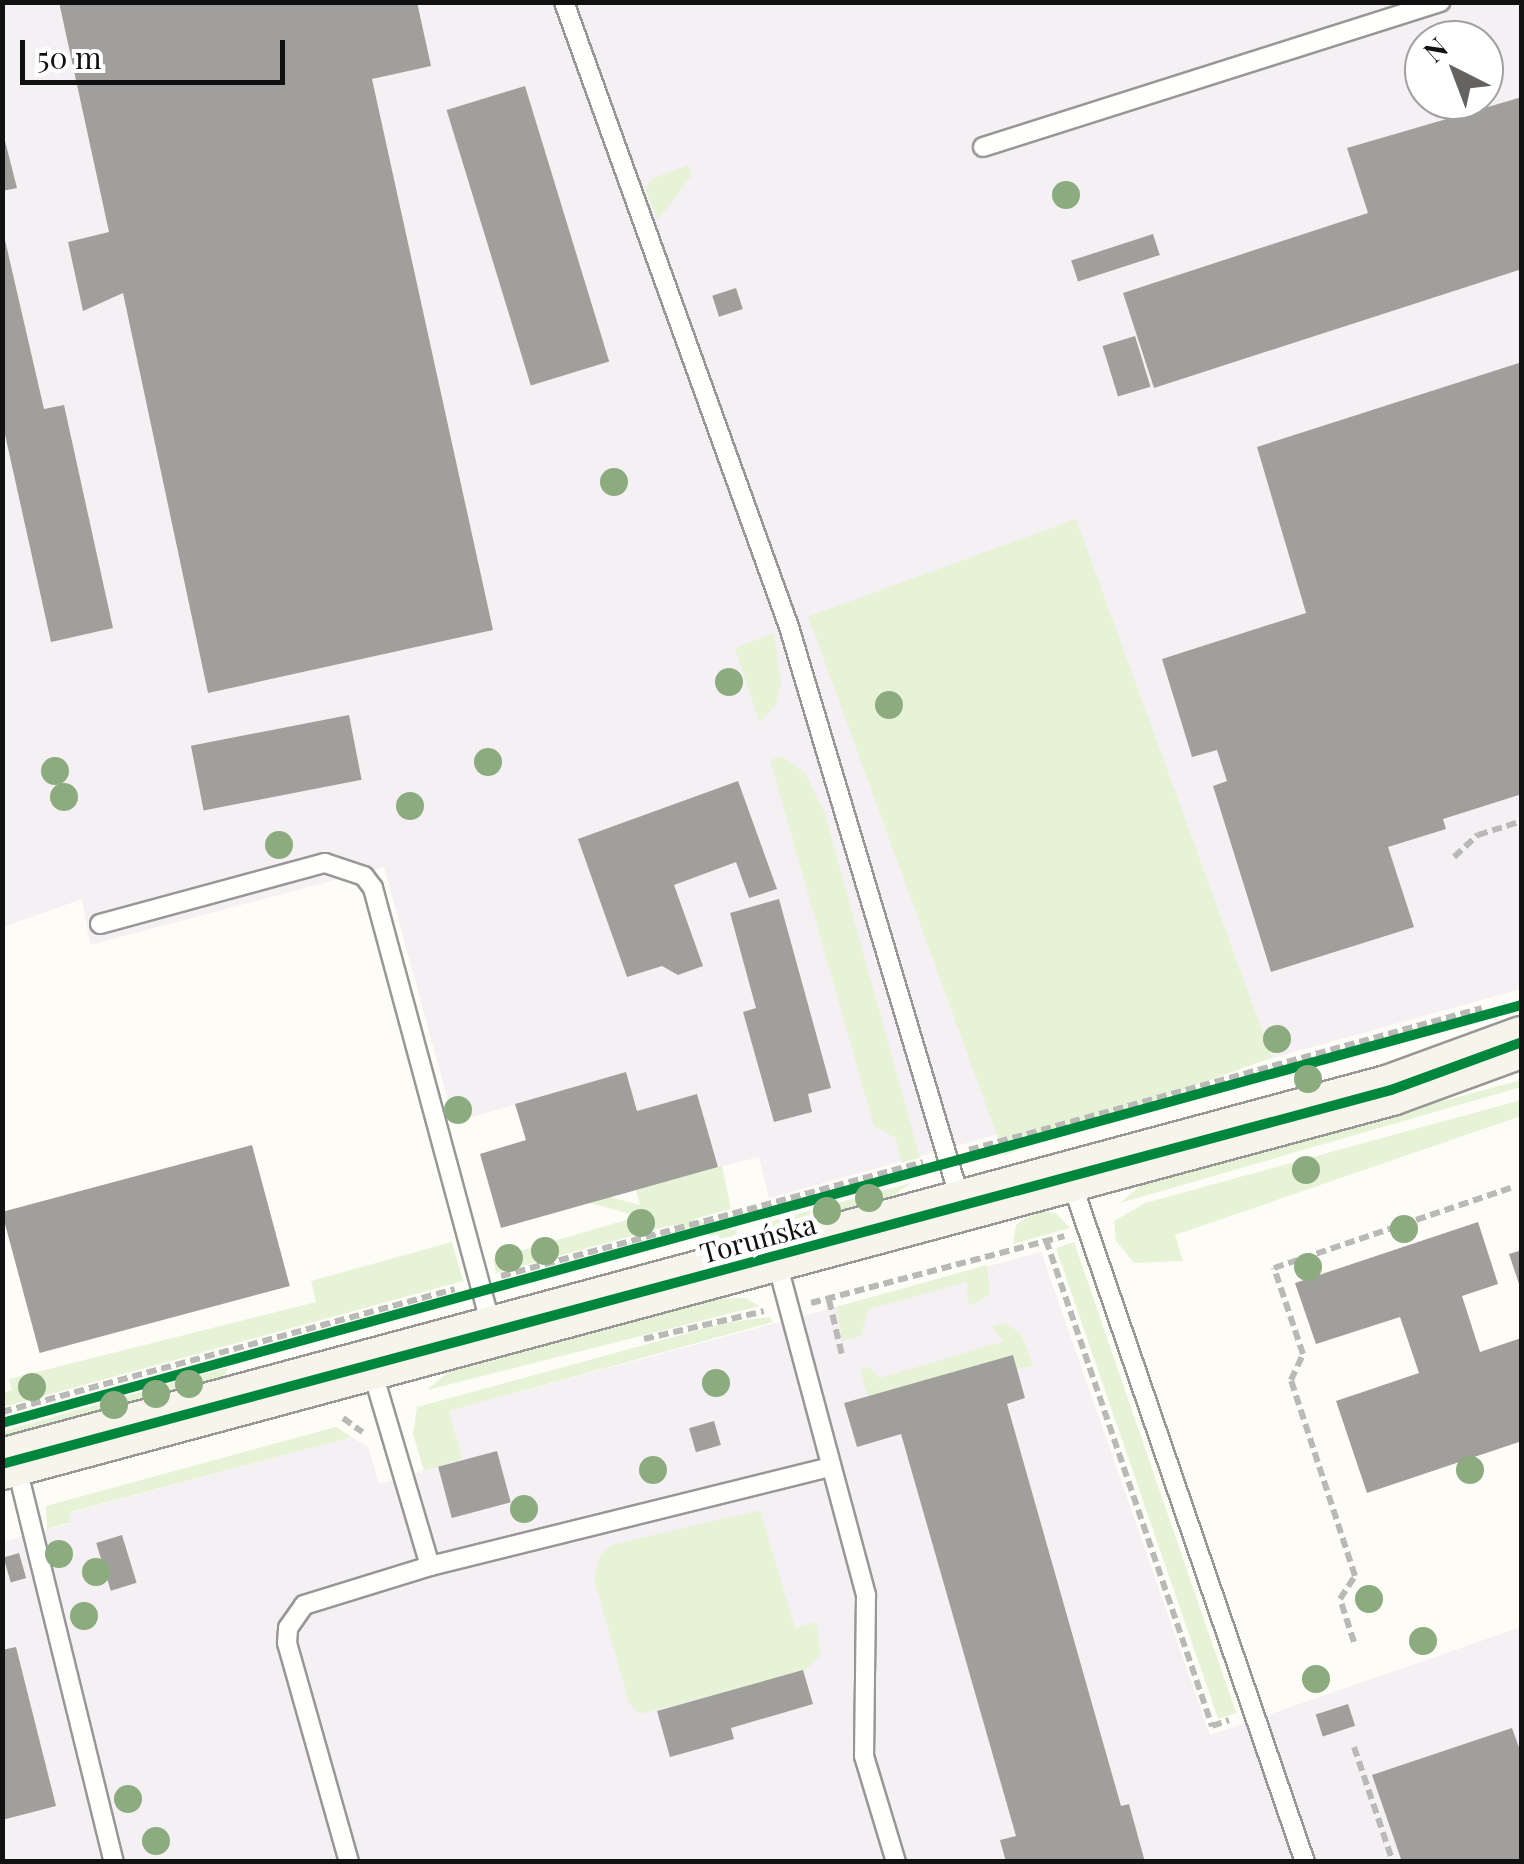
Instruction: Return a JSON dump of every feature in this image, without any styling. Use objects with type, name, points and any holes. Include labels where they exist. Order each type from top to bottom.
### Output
[{"type":"street","name":"Toruńska","points":[[1391,1090],[1505,1020]]},
{"type":"street","name":"Toruńska","points":[[7,1450],[371,1366],[486,1302],[775,1257],[953,1175],[1070,1178],[1391,1090],[1522,1070]]},
{"type":"lane","points":[[564,2],[789,627],[953,1175]]},
{"type":"lane","points":[[983,147],[1442,2]]},
{"type":"lane","points":[[100,924],[325,863],[364,876],[373,888],[486,1302]]},
{"type":"lane","points":[[1070,1178],[1306,1862]]},
{"type":"lane","points":[[775,1257],[870,1613],[864,1756],[896,1862]]},
{"type":"lane","points":[[371,1366],[430,1566]]},
{"type":"lane","points":[[7,1450],[114,1862]]},
{"type":"lane","points":[[349,1862],[288,1628],[294,1614],[320,1595],[830,1467]]},
{"type":"path","points":[[1454,857],[1478,836],[1522,821]]},
{"type":"path","points":[[7,1450],[486,1302],[1505,1020]]},
{"type":"path","points":[[1354,1642],[1340,1598],[1355,1576],[1291,1380],[1302,1354],[1274,1268],[1510,1188]]},
{"type":"path","points":[[1046,1240],[1212,1726],[1254,1712]]},
{"type":"path","points":[[829,1300],[842,1355]]},
{"type":"path","points":[[2,1412],[486,1302]]},
{"type":"path","points":[[1354,1747],[1393,1862]]},
{"type":"shaded area","points":[[3,3],[1521,3],[1521,989],[769,1198],[759,1157],[718,1167],[697,1094],[637,1111],[626,1073],[454,1122],[384,867],[90,945],[82,899],[3,927]]},
{"type":"shaded area","points":[[1041,1252],[1210,1735],[1521,1627],[1521,1861],[3,1862],[3,1542],[71,1523],[69,1513],[352,1437],[368,1447],[379,1484],[462,1459],[448,1411]]},
{"type":"green space","points":[[689,165],[691,176],[658,220],[645,188],[653,178]]},
{"type":"green space","points":[[1076,519],[1272,1057],[1004,1155],[808,616]]},
{"type":"green space","points":[[774,633],[781,684],[776,705],[759,723],[735,648]]},
{"type":"green space","points":[[781,756],[805,773],[825,814],[920,1158],[901,1163],[896,1138],[874,1126],[770,760]]},
{"type":"green space","points":[[1521,1080],[1521,1087],[1120,1203],[1146,1181]]},
{"type":"green space","points":[[1521,1100],[1521,1116],[1175,1235],[1183,1261],[1134,1263],[1116,1241],[1114,1221],[1145,1203]]},
{"type":"green space","points":[[722,1166],[731,1209],[496,1273],[493,1259],[643,1215],[636,1190]]},
{"type":"green space","points":[[504,1169],[737,1231],[734,1242],[501,1179]]},
{"type":"green space","points":[[911,1183],[884,1202],[770,1233],[760,1224]]},
{"type":"green space","points":[[1039,1210],[1057,1214],[1070,1228],[1013,1244],[1016,1225]]},
{"type":"green space","points":[[452,1242],[463,1281],[3,1407],[3,1393],[12,1390],[9,1379],[316,1302],[311,1281]]},
{"type":"green space","points":[[1074,1242],[1236,1713],[1218,1719],[1056,1248]]},
{"type":"green space","points":[[987,1265],[990,1294],[978,1302],[968,1305],[967,1282],[869,1309],[861,1336],[842,1341],[836,1307]]},
{"type":"green space","points":[[745,1298],[760,1306],[427,1390],[447,1373],[718,1299]]},
{"type":"green space","points":[[770,1317],[773,1322],[449,1411],[462,1459],[424,1471],[413,1434],[417,1407],[725,1323]]},
{"type":"green space","points":[[1003,1323],[1021,1333],[1033,1366],[868,1397],[860,1370],[870,1367],[880,1378],[1004,1341],[991,1327]]},
{"type":"green space","points":[[229,1367],[221,1381],[3,1440],[3,1431]]},
{"type":"green space","points":[[336,1427],[352,1437],[70,1512],[71,1522],[47,1529],[46,1506]]},
{"type":"green space","points":[[760,1510],[795,1628],[817,1622],[820,1656],[803,1672],[640,1714],[629,1703],[594,1579],[600,1555],[611,1545]]},
{"type":"building","points":[[59,2],[417,2],[431,66],[372,79],[493,630],[208,693],[123,293],[83,311],[68,242],[109,232]]},
{"type":"building","points":[[525,86],[609,361],[531,385],[447,110]]},
{"type":"building","points":[[1522,97],[1522,269],[1154,388],[1123,293],[1368,213],[1347,148],[1443,120],[1504,120],[1504,102]]},
{"type":"building","points":[[2,129],[17,188],[2,191]]},
{"type":"building","points":[[2,227],[44,409],[64,405],[113,628],[51,642],[2,421]]},
{"type":"building","points":[[1153,234],[1160,255],[1078,281],[1071,261]]},
{"type":"building","points":[[736,288],[743,309],[719,317],[712,296]]},
{"type":"building","points":[[1135,336],[1150,387],[1118,397],[1102,346]]},
{"type":"building","points":[[1522,362],[1522,794],[1443,819],[1446,829],[1388,847],[1414,927],[1271,972],[1213,786],[1227,781],[1217,750],[1192,757],[1162,659],[1306,613],[1257,447]]},
{"type":"building","points":[[349,715],[362,780],[204,811],[191,746]]},
{"type":"building","points":[[738,781],[777,889],[749,898],[736,862],[674,885],[703,966],[678,975],[662,966],[627,977],[578,839]]},
{"type":"building","points":[[779,899],[831,1088],[808,1094],[812,1112],[774,1122],[743,1012],[756,1008],[730,913]]},
{"type":"building","points":[[626,1072],[637,1111],[697,1094],[718,1167],[501,1228],[480,1154],[526,1140],[515,1104]]},
{"type":"building","points":[[252,1145],[290,1286],[40,1353],[2,1212]]},
{"type":"building","points":[[1478,1222],[1498,1284],[1462,1296],[1480,1352],[1521,1338],[1522,1441],[1367,1493],[1336,1401],[1419,1373],[1400,1317],[1316,1344],[1295,1283]]},
{"type":"building","points":[[1522,1250],[1522,1290],[1521,1290],[1509,1254]]},
{"type":"building","points":[[1013,1355],[1025,1398],[1007,1404],[1121,1806],[1129,1804],[1145,1862],[1006,1862],[1000,1840],[1016,1836],[901,1434],[857,1447],[844,1403]]},
{"type":"building","points":[[714,1421],[721,1445],[696,1452],[689,1428]]},
{"type":"building","points":[[497,1451],[511,1502],[452,1518],[438,1467]]},
{"type":"building","points":[[122,1535],[137,1583],[111,1591],[96,1543]]},
{"type":"building","points":[[19,1553],[26,1578],[11,1582],[4,1557]]},
{"type":"building","points":[[16,1647],[56,1806],[2,1820],[2,1650]]},
{"type":"building","points":[[803,1670],[813,1704],[731,1728],[734,1739],[670,1757],[657,1711]]},
{"type":"building","points":[[1348,1704],[1355,1726],[1323,1736],[1316,1715]]},
{"type":"building","points":[[1512,1728],[1522,1756],[1522,1862],[1402,1862],[1372,1775]]},
{"type":"cycle path","points":[[2,1423],[1522,1005]]},
{"type":"cycle path","points":[[2,1464],[1391,1090],[1522,1042]]}]
